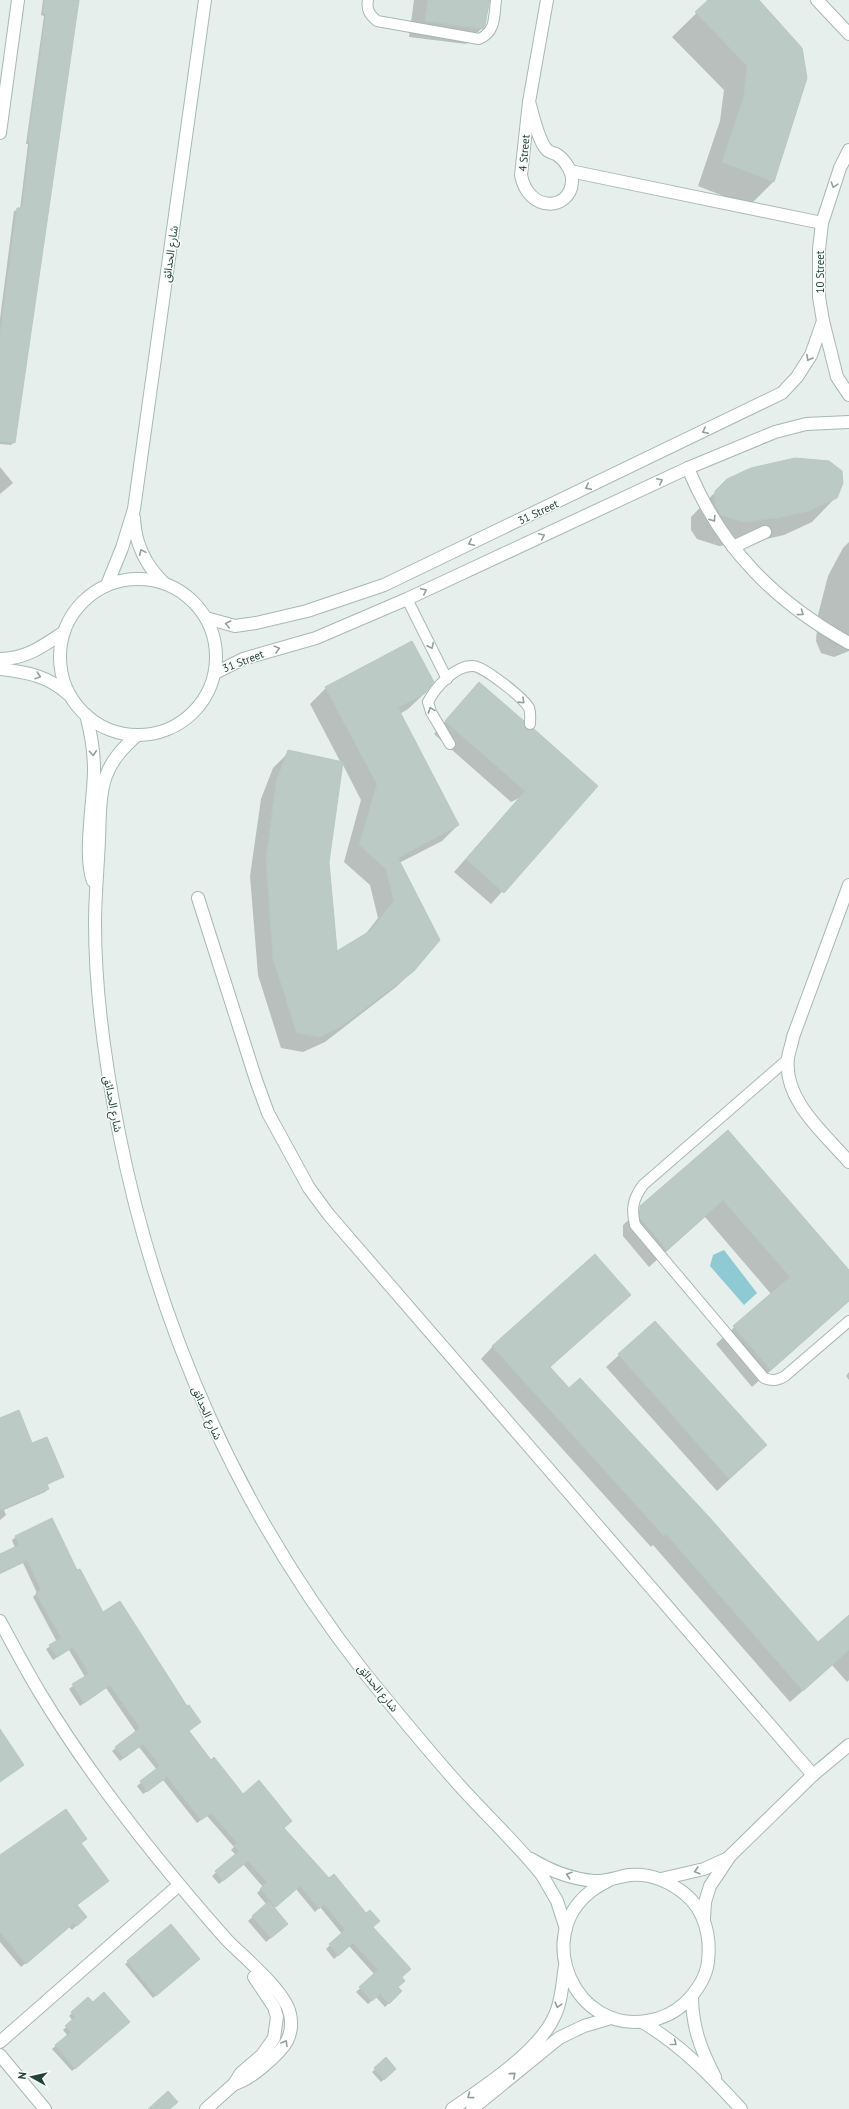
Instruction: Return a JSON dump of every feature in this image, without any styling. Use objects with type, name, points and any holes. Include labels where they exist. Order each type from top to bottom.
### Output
[{"type":"street","points":[[0,133],[18,0]]},
{"type":"street","name":"شارع الحدائق","points":[[134,509],[205,0]]},
{"type":"street","name":"4 Street","points":[[529,102],[539,135],[547,150],[565,162],[570,171],[572,181],[569,192],[562,200],[551,204],[542,204],[533,199],[527,192],[521,175],[529,102],[547,0]]},
{"type":"street","points":[[817,0],[849,34]]},
{"type":"street","name":"10 Street","points":[[849,150],[840,168],[822,222],[819,265],[819,297],[823,321],[837,377],[849,395]]},
{"type":"street","points":[[570,171],[822,222]]},
{"type":"street","name":"31 Street","points":[[206,618],[235,626],[256,623],[307,611],[359,594],[384,585],[573,495],[782,393],[797,377],[811,355],[823,321]]},
{"type":"street","name":"31 Street","points":[[215,673],[250,657],[316,638],[407,599],[688,468],[775,432],[806,424],[849,422]]},
{"type":"street","points":[[688,468],[711,516],[733,547],[756,574],[792,606],[849,643]]},
{"type":"street","points":[[0,669],[27,672],[43,677],[70,696],[86,715],[109,730],[137,736],[153,734],[169,729],[182,722],[194,712],[203,700],[215,673],[216,648],[206,618],[190,599],[165,584],[149,566],[139,544],[134,521],[134,509]]},
{"type":"street","points":[[107,585],[122,548],[134,509]]},
{"type":"street","points":[[733,547],[765,532]]},
{"type":"street","points":[[70,696],[64,683],[60,663],[64,632],[70,619],[79,606],[90,596],[107,585],[136,579],[165,584]]},
{"type":"street","points":[[0,659],[17,658],[34,652],[64,632]]},
{"type":"street","points":[[86,715],[94,751],[89,864],[91,875],[96,886]]},
{"type":"street","name":"شارع الحدائق","points":[[137,736],[118,754],[105,778],[102,794],[96,886],[95,943],[99,1016],[108,1079],[126,1171],[143,1238],[162,1300],[202,1403],[240,1483],[264,1526],[317,1608],[363,1670],[460,1786],[542,1875],[557,1901],[566,1929]]},
{"type":"street","points":[[849,885],[793,1037],[788,1059],[790,1082],[798,1103],[849,1162]]},
{"type":"street","points":[[198,898],[268,1113],[309,1188],[334,1221],[813,1775]]},
{"type":"street","points":[[0,1622],[40,1693],[78,1751],[126,1818],[179,1885],[234,1948],[247,1958],[282,1998],[288,2010],[291,2022],[287,2040],[282,2048],[247,2079],[234,2084],[206,2109]]},
{"type":"street","points":[[704,1919],[705,1902],[710,1886],[730,1856],[813,1775],[849,1745]]},
{"type":"street","points":[[522,1852],[563,1874],[593,1881],[608,1881],[628,1876],[645,1875],[661,1879],[675,1886],[696,1906],[704,1919],[708,1934],[710,1950],[708,1966],[702,1982],[692,1996],[670,2014],[656,2020],[642,2022],[621,2021],[597,2011],[583,1999],[570,1980],[565,1966],[563,1948],[566,1929],[575,1909],[589,1892],[608,1881]]},
{"type":"street","points":[[661,1879],[704,1869],[730,1856]]},
{"type":"street","points":[[0,2042],[179,1885]]},
{"type":"street","points":[[452,2109],[516,2061],[545,2034],[558,2008],[565,1966]]},
{"type":"street","points":[[692,1996],[693,2023],[696,2036],[700,2048],[720,2085]]},
{"type":"street","points":[[472,2109],[559,2038],[584,2026],[611,2018]]},
{"type":"street","points":[[642,2022],[676,2044],[720,2085],[741,2109]]},
{"type":"street","points":[[0,2055],[45,2109]]},
{"type":"lane","points":[[368,0],[367,6],[370,15],[377,21],[479,39],[486,36],[492,29],[496,0]]},
{"type":"lane","points":[[407,599],[447,678]]},
{"type":"lane","points":[[450,744],[428,707],[431,697],[447,678],[462,668],[471,666],[480,667],[528,707],[530,724]]},
{"type":"lane","points":[[788,1059],[643,1185],[634,1197],[632,1211],[633,1218],[635,1225],[644,1236],[764,1378],[778,1380],[785,1376],[849,1321]]},
{"type":"water","points":[[724,1250],[757,1293],[744,1305],[710,1266],[713,1255]]},
{"type":"building","points":[[45,0],[79,0],[15,443],[0,441],[0,334],[17,208],[22,208],[30,142],[28,141],[46,13],[43,13]]},
{"type":"building","points":[[428,0],[489,0],[485,25],[483,29],[425,21]]},
{"type":"building","points":[[708,0],[759,0],[802,48],[807,78],[774,182],[722,162],[744,96],[747,66],[695,12]]},
{"type":"building","points":[[795,458],[829,461],[842,471],[843,483],[837,498],[809,511],[778,518],[743,522],[721,515],[715,505],[715,491],[727,479],[751,468]]},
{"type":"building","points":[[412,641],[434,682],[425,693],[398,708],[459,825],[398,858],[440,940],[414,971],[342,1026],[320,1037],[297,1033],[273,959],[266,860],[276,782],[288,750],[343,762],[329,862],[337,951],[370,931],[394,901],[386,869],[359,845],[377,784],[325,687]]},
{"type":"building","points":[[479,682],[524,721],[526,729],[534,729],[598,786],[504,893],[466,859],[528,788],[524,790],[445,721]]},
{"type":"building","points":[[728,1130],[849,1270],[849,1301],[771,1370],[733,1326],[790,1277],[723,1200],[667,1250],[640,1218],[640,1206]]},
{"type":"building","points":[[595,1254],[631,1295],[550,1367],[569,1388],[580,1378],[710,1518],[818,1642],[849,1615],[849,1650],[803,1691],[666,1534],[664,1536],[492,1346]]},
{"type":"building","points":[[655,1321],[767,1445],[729,1479],[618,1354]]},
{"type":"building","points":[[19,1410],[32,1443],[47,1437],[64,1477],[47,1484],[49,1489],[0,1510],[0,1418]]},
{"type":"building","points":[[52,1518],[77,1570],[80,1569],[103,1612],[120,1601],[187,1706],[189,1705],[201,1722],[189,1731],[211,1760],[214,1757],[243,1794],[259,1780],[292,1821],[284,1828],[329,1878],[334,1874],[366,1913],[370,1910],[380,1921],[373,1927],[411,1969],[402,1977],[405,1981],[398,1987],[402,1991],[389,2004],[380,1994],[372,2001],[359,1987],[378,1970],[353,1943],[338,1956],[329,1944],[345,1930],[324,1904],[319,1909],[300,1886],[276,1907],[260,1889],[267,1882],[248,1861],[223,1881],[215,1871],[239,1851],[234,1846],[237,1843],[211,1813],[201,1820],[167,1777],[147,1792],[140,1781],[160,1766],[143,1744],[124,1758],[115,1747],[140,1728],[110,1685],[84,1703],[72,1684],[89,1674],[73,1647],[57,1657],[49,1645],[61,1638],[36,1593],[41,1590],[27,1560],[0,1573],[0,1554],[19,1545],[15,1536]]},
{"type":"building","points":[[0,1729],[24,1765],[0,1782]]},
{"type":"building","points":[[66,1809],[87,1839],[81,1843],[109,1881],[77,1905],[87,1917],[77,1926],[74,1923],[26,1964],[0,1932],[0,1855]]},
{"type":"building","points":[[269,1901],[288,1924],[271,1938],[252,1916]]},
{"type":"building","points":[[171,1924],[200,1959],[156,1996],[127,1961]]},
{"type":"building","points":[[104,1992],[130,2022],[75,2069],[55,2045],[71,2032],[65,2026],[75,2017],[71,2012],[88,1997],[93,2002]]},
{"type":"building","points":[[386,2057],[396,2069],[384,2080],[374,2068]]},
{"type":"building","points":[[168,2091],[178,2102],[170,2109],[148,2109]]}]
